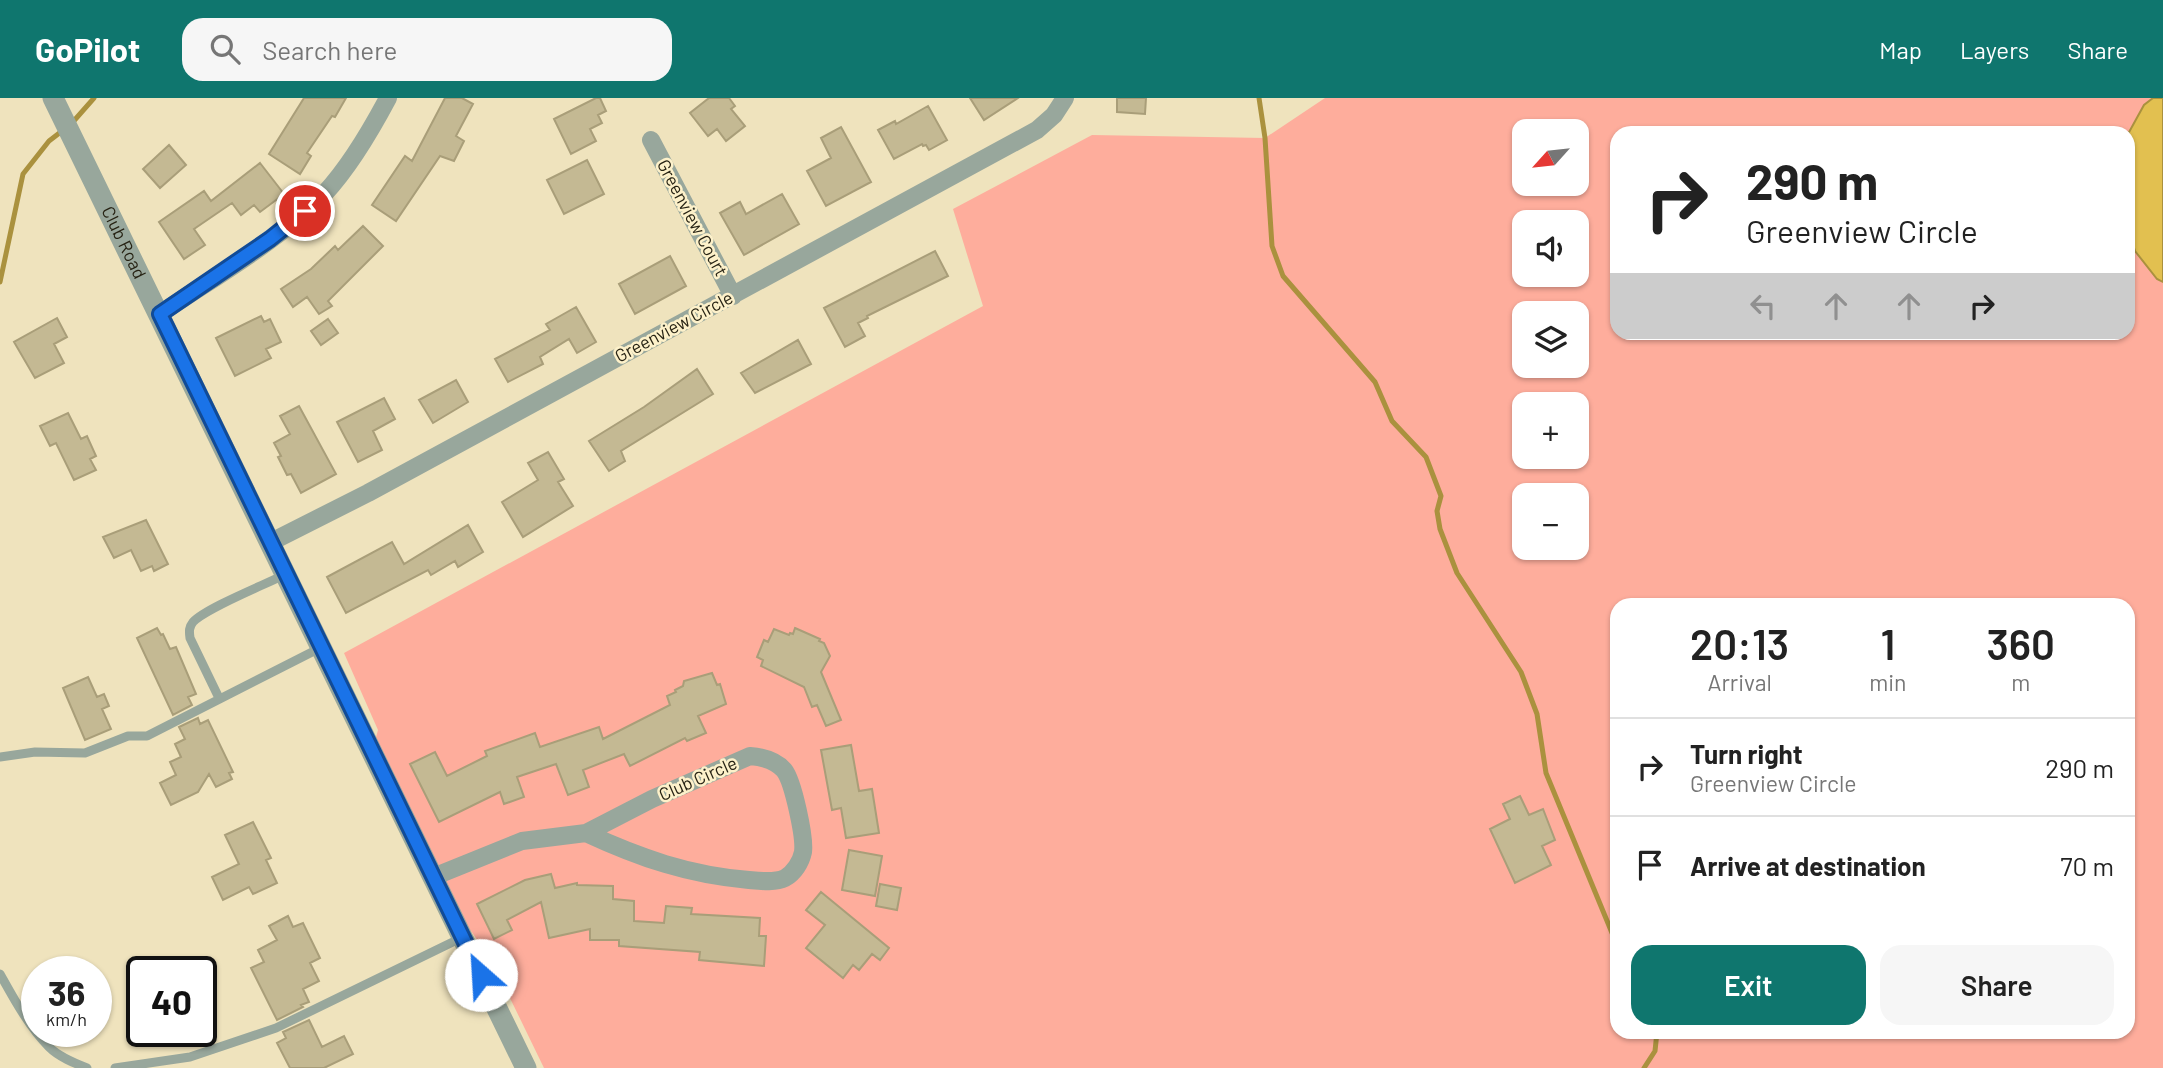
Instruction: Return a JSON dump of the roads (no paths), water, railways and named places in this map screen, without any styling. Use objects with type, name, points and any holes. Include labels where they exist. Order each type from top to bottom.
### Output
[{"type":"street","name":"Club Road","points":[[53,98],[526,1068]]},
{"type":"street","points":[[160,314],[270,239],[326,191],[358,148],[388,98]]},
{"type":"street","name":"Greenview Circle","points":[[271,542],[368,493],[1037,130],[1054,115],[1066,98]]},
{"type":"street","name":"Greenview Court","points":[[651,140],[733,296]]},
{"type":"street","name":"Club Circle","points":[[433,877],[523,841],[586,833],[750,756],[775,762],[789,779],[803,839],[803,850],[800,861],[787,877],[777,881],[760,881],[687,871],[622,850],[586,833]]},
{"type":"lane","points":[[219,698],[190,638],[189,629],[193,622],[205,614],[286,574]]},
{"type":"lane","points":[[0,757],[35,752],[85,753],[128,736],[147,736],[322,647]]},
{"type":"lane","points":[[115,1068],[190,1057],[276,1028],[463,937]]},
{"type":"lane","points":[[0,974],[19,1007],[49,1048],[87,1068]]},
{"type":"waterway","points":[[72,123],[94,98]]},
{"type":"waterway","points":[[1259,98],[1265,138],[1272,246],[1283,276],[1375,382],[1392,421],[1426,457],[1441,496],[1437,511],[1440,529],[1457,573],[1521,672],[1537,714],[1546,773],[1610,928]]},
{"type":"waterway","points":[[0,282],[23,174],[49,141],[62,131]]},
{"type":"waterway","points":[[1644,1068],[1655,1051],[1656,1039]]}]
